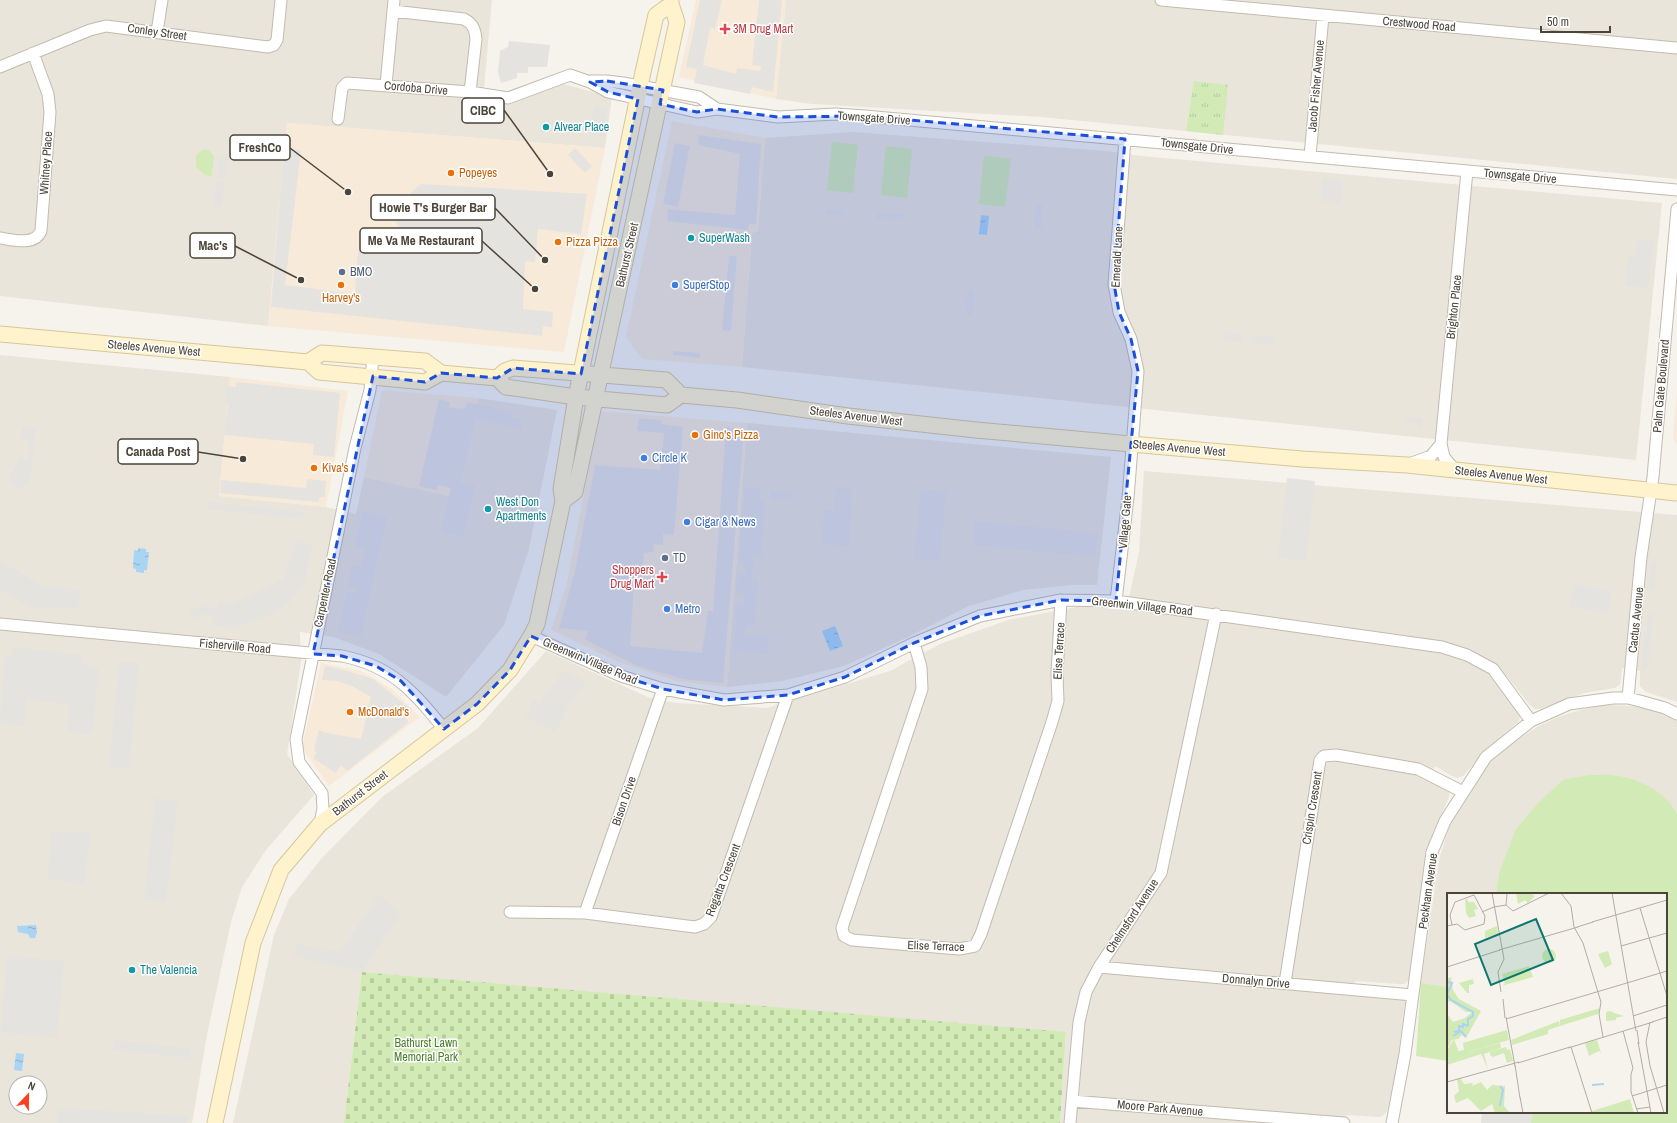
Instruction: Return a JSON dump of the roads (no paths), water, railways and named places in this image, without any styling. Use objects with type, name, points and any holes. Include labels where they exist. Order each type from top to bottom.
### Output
[{"type":"main road","name":"Bathurst Street","points":[[214,1123],[253,943],[281,870],[320,824],[477,704],[510,670],[532,636],[544,596],[563,501],[561,489],[576,397],[639,92],[656,15],[671,2],[676,22],[661,97],[575,492],[563,501]]},
{"type":"main road","name":"Steeles Avenue West","points":[[0,334],[308,362],[319,372],[424,382],[441,374],[497,378],[506,387],[595,399],[667,405],[681,395],[968,429],[1131,444],[1407,465],[1677,493]]},
{"type":"main road","points":[[308,362],[322,353],[373,356],[425,361],[441,374]]},
{"type":"main road","points":[[497,378],[505,371],[513,368],[666,380],[681,395]]},
{"type":"street","points":[[157,32],[162,0]]},
{"type":"street","name":"Conley Street","points":[[0,67],[90,30],[106,26],[268,47],[274,45],[277,40],[281,0]]},
{"type":"street","points":[[386,85],[394,0]]},
{"type":"street","name":"Crestwood Road","points":[[1160,0],[1677,48]]},
{"type":"street","points":[[393,12],[464,19],[471,24],[475,31],[476,39],[470,92]]},
{"type":"street","name":"Jacob Fisher Avenue","points":[[1310,156],[1322,16]]},
{"type":"street","name":"Whitney Place","points":[[0,238],[26,241],[34,240],[39,236],[41,231],[50,112],[48,94],[33,53]]},
{"type":"street","name":"Cordoba Drive","points":[[338,119],[344,84],[347,83],[470,92],[508,98],[570,75],[590,82],[608,92],[639,92]]},
{"type":"street","name":"Townsgate Drive","points":[[639,92],[661,97],[699,97],[717,109],[778,117],[836,114],[865,116],[1677,190]]},
{"type":"street","name":"Emerald Lane","points":[[1124,139],[1114,284],[1119,312],[1127,327],[1137,364],[1137,387],[1131,444]]},
{"type":"street","name":"Brighton Place","points":[[1455,470],[1444,456],[1441,444],[1467,171]]},
{"type":"street","name":"Palm Gate Boulevard","points":[[1651,491],[1677,209]]},
{"type":"street","name":"Carpenter Road","points":[[320,824],[323,808],[322,793],[299,762],[296,739],[355,448],[372,376],[373,356]]},
{"type":"street","name":"Village Gate","points":[[1116,601],[1128,498],[1131,444]]},
{"type":"street","points":[[1407,465],[1431,456],[1441,444]]},
{"type":"street","name":"Cactus Avenue","points":[[1628,698],[1641,557],[1651,491]]},
{"type":"street","name":"Greenwin Village Road","points":[[532,636],[621,676],[663,689],[724,700],[788,695],[844,677],[914,643],[980,616],[1061,600],[1116,601],[1442,646],[1467,655],[1493,669],[1531,721]]},
{"type":"street","name":"Elise Terrace","points":[[914,643],[921,668],[922,690],[842,928],[844,936],[852,940],[959,949],[974,946],[981,934],[1052,722],[1058,700],[1057,674],[1061,600]]},
{"type":"street","name":"Chelmsford Avenue","points":[[1070,1123],[1079,1022],[1086,992],[1099,967],[1161,873],[1216,614]]},
{"type":"street","name":"Fisherville Road","points":[[0,624],[356,659],[382,669],[401,681],[428,709],[444,729]]},
{"type":"street","name":"Bison Drive","points":[[585,913],[663,689]]},
{"type":"street","name":"Regatta Crescent","points":[[510,912],[585,913],[695,927],[704,924],[711,917],[788,695]]},
{"type":"street","name":"Peckham Avenue","points":[[1392,1123],[1413,995],[1432,852],[1445,821],[1486,757],[1531,721],[1569,704],[1613,698],[1628,698]]},
{"type":"street","points":[[1628,698],[1665,708],[1677,714]]},
{"type":"street","name":"Crispin Crescent","points":[[1285,983],[1320,760],[1324,756],[1336,755],[1418,769],[1463,792]]},
{"type":"street","name":"Donnalyn Drive","points":[[1099,967],[1413,995]]},
{"type":"street","name":"Moore Park Avenue","points":[[1072,1101],[1344,1123]]},
{"type":"water","points":[[981,215],[989,216],[987,235],[979,234]]},
{"type":"water","points":[[138,548],[146,549],[146,552],[149,552],[147,570],[144,570],[144,573],[136,572],[136,569],[133,568],[134,550],[138,551]]},
{"type":"water","points":[[835,626],[843,646],[830,651],[822,631]]},
{"type":"water","points":[[36,925],[37,932],[35,938],[30,938],[28,934],[18,932],[17,926]]},
{"type":"water","points":[[16,1053],[24,1054],[22,1071],[14,1070]]},
{"type":"place","name":"3M Drug Mart","points":[[725,29]]},
{"type":"place","name":"Alvear Place","points":[[546,127]]},
{"type":"place","name":"Popeyes","points":[[451,173]]},
{"type":"place","name":"CIBC","points":[[550,174]]},
{"type":"place","name":"FreshCo","points":[[348,192]]},
{"type":"place","name":"SuperWash","points":[[691,238]]},
{"type":"place","name":"Pizza Pizza","points":[[558,242]]},
{"type":"place","name":"Howie T's Burger Bar","points":[[545,260]]},
{"type":"place","name":"BMO","points":[[342,272]]},
{"type":"place","name":"Mac's","points":[[301,280]]},
{"type":"place","name":"Harvey's","points":[[341,285]]},
{"type":"place","name":"SuperStop","points":[[675,285]]},
{"type":"place","name":"Me Va Me Restaurant","points":[[535,289]]},
{"type":"place","name":"Gino's Pizza","points":[[695,435]]},
{"type":"place","name":"Circle K","points":[[644,458]]},
{"type":"place","name":"Canada Post","points":[[243,459]]},
{"type":"place","name":"Kiva's","points":[[314,468]]},
{"type":"place","name":"West Don Apartments","points":[[488,509]]},
{"type":"place","name":"Cigar & News","points":[[687,522]]},
{"type":"place","name":"TD","points":[[665,558]]},
{"type":"place","name":"Shoppers Drug Mart","points":[[662,577]]},
{"type":"place","name":"Metro","points":[[667,609]]},
{"type":"place","name":"McDonald's","points":[[350,712]]},
{"type":"place","name":"The Valencia","points":[[132,970]]},
{"type":"park label","name":"Bathurst Lawn Memorial Park","points":[[426,1050]]}]
